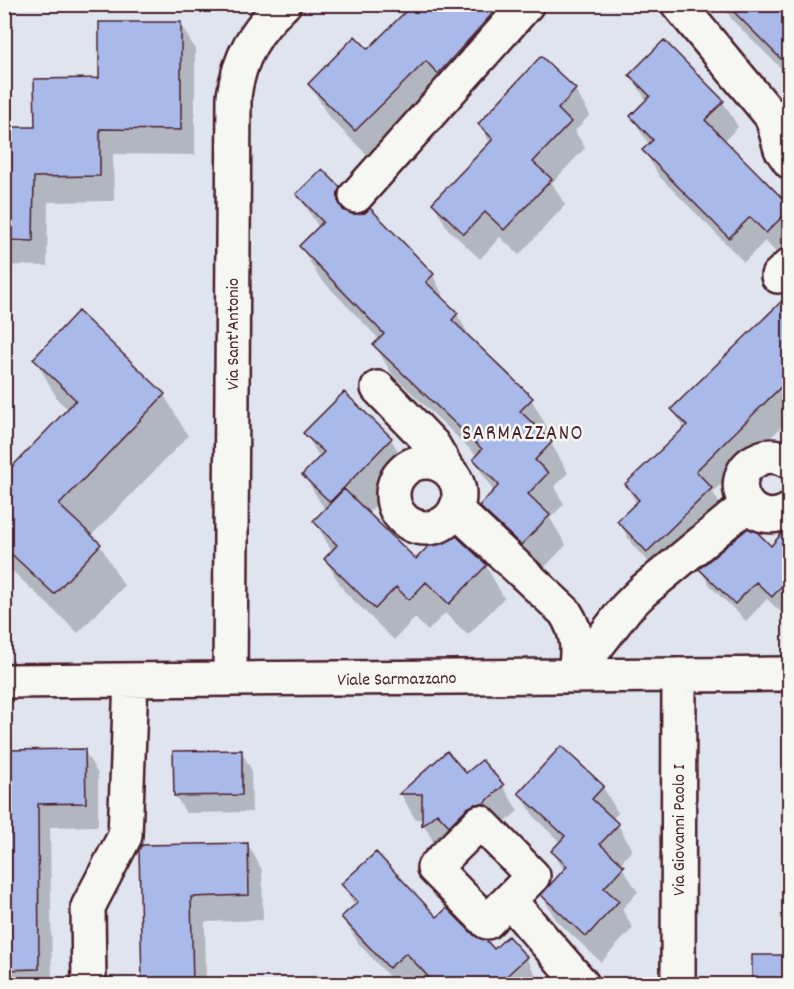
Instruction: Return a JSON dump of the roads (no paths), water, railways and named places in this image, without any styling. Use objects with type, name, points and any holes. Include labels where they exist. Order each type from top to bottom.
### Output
[{"type":"street","name":"Via Sant'Antonio","points":[[230,679],[234,96],[239,68],[250,42],[265,22],[284,4]]},
{"type":"street","points":[[356,196],[527,4]]},
{"type":"street","points":[[678,4],[781,116],[781,149],[789,162]]},
{"type":"street","points":[[378,388],[433,445],[459,489],[456,510],[440,526],[429,529],[408,524],[394,507],[393,486],[398,476],[406,468],[416,463],[438,464],[447,469]]},
{"type":"street","points":[[789,462],[775,456],[765,456],[755,460],[747,467],[740,486],[747,505],[763,516],[782,515],[789,510]]},
{"type":"street","points":[[574,676],[626,608],[643,591],[747,505]]},
{"type":"street","points":[[456,510],[565,612],[572,624],[576,639],[578,655],[574,676]]},
{"type":"street","name":"Viale Sarmazzano","points":[[4,681],[789,674]]},
{"type":"street","name":"Via Giovanni Paolo I","points":[[678,984],[679,675]]},
{"type":"street","points":[[89,984],[88,907],[125,836],[131,680]]},
{"type":"street","points":[[509,900],[582,984]]},
{"type":"district","name":"SARMAZZANO","points":[[523,432]]}]
